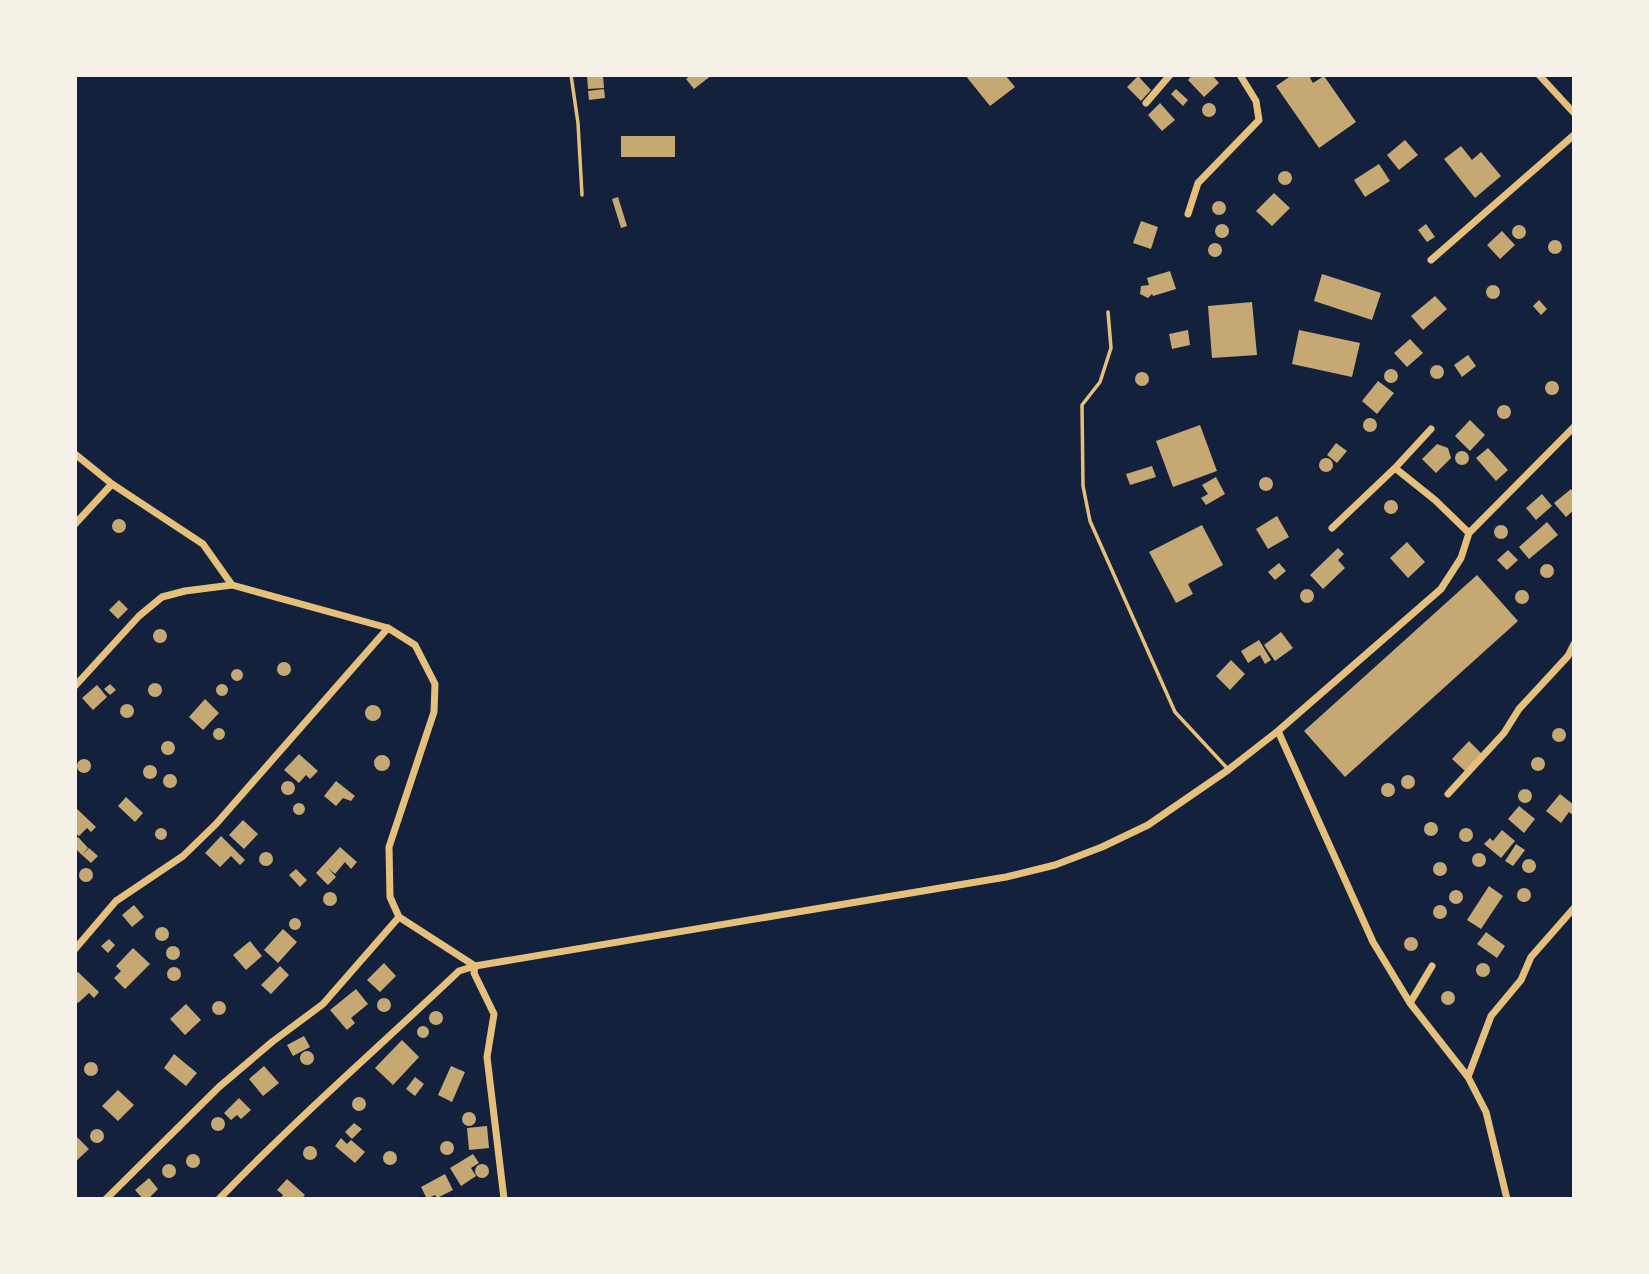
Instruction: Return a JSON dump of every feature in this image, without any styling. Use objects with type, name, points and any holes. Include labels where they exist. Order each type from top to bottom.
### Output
[{"type":"street","points":[[1146,103],[1170,75]]},
{"type":"street","points":[[1188,214],[1198,183],[1259,120],[1256,101],[1240,75]]},
{"type":"street","points":[[1539,75],[1574,113]]},
{"type":"street","points":[[1431,260],[1574,135]]},
{"type":"street","points":[[219,1199],[280,1136],[323,1100],[459,971],[475,966],[1006,877],[1043,868],[1102,847],[1148,825],[1278,732],[1441,589],[1461,558],[1469,533],[1574,427]]},
{"type":"street","points":[[1332,528],[1395,468],[1431,429]]},
{"type":"street","points":[[75,454],[112,484],[203,544],[232,585]]},
{"type":"street","points":[[1395,468],[1435,500],[1469,533]]},
{"type":"street","points":[[75,524],[112,484]]},
{"type":"street","points":[[75,686],[139,616],[162,597],[232,585],[388,628],[415,645],[435,684],[434,712],[389,846],[390,897],[399,917],[475,966]]},
{"type":"street","points":[[75,949],[116,901],[183,856],[216,824],[388,628]]},
{"type":"street","points":[[1448,794],[1504,733],[1519,709],[1568,656],[1574,644]]},
{"type":"street","points":[[1278,732],[1373,942],[1410,1003],[1468,1077],[1486,1112],[1507,1199]]},
{"type":"street","points":[[1468,1077],[1491,1016],[1521,980],[1531,957],[1574,908]]},
{"type":"street","points":[[106,1199],[219,1087],[272,1042],[323,1004],[399,917]]},
{"type":"street","points":[[475,966],[474,973],[494,1014],[487,1057],[504,1199]]},
{"type":"street","points":[[1410,1003],[1433,966]]},
{"type":"lane","points":[[571,75],[578,123],[582,195]]},
{"type":"lane","points":[[1108,312],[1111,348],[1100,382],[1082,404],[1083,486],[1090,522],[1175,712],[1228,770]]},
{"type":"building","points":[[587,75],[603,75],[604,88],[588,89]]},
{"type":"building","points":[[691,75],[712,75],[694,89],[686,79]]},
{"type":"building","points":[[965,75],[1005,75],[1015,87],[990,106]]},
{"type":"building","points":[[1192,75],[1212,75],[1219,83],[1204,97],[1188,80]]},
{"type":"building","points":[[1292,75],[1313,75],[1310,78],[1313,83],[1324,76],[1356,122],[1319,148],[1276,86]]},
{"type":"building","points":[[1138,76],[1151,90],[1141,101],[1127,87]]},
{"type":"building","points":[[604,89],[605,98],[589,100],[588,91]]},
{"type":"building","points":[[1176,89],[1188,100],[1183,106],[1171,94]]},
{"type":"building","points":[[1160,103],[1175,120],[1162,131],[1148,115]]},
{"type":"building","points":[[1209,103],[1214,105],[1214,115],[1209,117],[1204,115],[1202,110],[1204,105]]},
{"type":"building","points":[[621,136],[675,136],[675,157],[621,157]]},
{"type":"building","points":[[1405,140],[1418,155],[1399,170],[1387,155]]},
{"type":"building","points":[[1461,146],[1472,160],[1481,152],[1501,176],[1475,198],[1444,159]]},
{"type":"building","points":[[1379,164],[1390,181],[1365,197],[1354,180]]},
{"type":"building","points":[[1285,171],[1290,173],[1290,183],[1285,185],[1280,183],[1278,178],[1280,173]]},
{"type":"building","points":[[1274,193],[1290,208],[1272,226],[1256,211]]},
{"type":"building","points":[[618,197],[627,226],[621,228],[612,199]]},
{"type":"building","points":[[1219,201],[1224,203],[1224,213],[1219,215],[1214,213],[1212,208],[1214,203]]},
{"type":"building","points":[[1141,221],[1158,227],[1151,249],[1133,243]]},
{"type":"building","points":[[1222,224],[1227,226],[1227,236],[1222,238],[1217,236],[1215,231],[1217,226]]},
{"type":"building","points":[[1426,224],[1435,237],[1427,242],[1418,230]]},
{"type":"building","points":[[1519,225],[1524,227],[1524,237],[1519,239],[1514,237],[1512,232],[1514,227]]},
{"type":"building","points":[[1502,231],[1515,245],[1500,259],[1487,245]]},
{"type":"building","points":[[1555,240],[1560,242],[1560,252],[1555,254],[1550,252],[1548,247],[1550,242]]},
{"type":"building","points":[[1215,243],[1220,245],[1220,255],[1215,257],[1210,255],[1208,250],[1210,245]]},
{"type":"building","points":[[1170,271],[1176,289],[1153,296],[1152,294],[1148,298],[1140,294],[1141,286],[1149,285],[1147,278]]},
{"type":"building","points":[[1322,274],[1381,293],[1372,320],[1314,301]]},
{"type":"building","points":[[1493,285],[1498,287],[1498,297],[1493,299],[1488,297],[1486,292],[1488,287]]},
{"type":"building","points":[[1435,296],[1447,309],[1423,330],[1411,316]]},
{"type":"building","points":[[1539,300],[1547,309],[1541,315],[1533,306]]},
{"type":"building","points":[[1252,302],[1257,355],[1212,358],[1208,306]]},
{"type":"building","points":[[1188,330],[1190,345],[1172,349],[1169,334]]},
{"type":"building","points":[[1299,330],[1360,343],[1352,377],[1292,364]]},
{"type":"building","points":[[1410,339],[1423,353],[1407,367],[1394,353]]},
{"type":"building","points":[[1468,355],[1476,366],[1462,377],[1454,365]]},
{"type":"building","points":[[1437,365],[1442,367],[1442,377],[1437,379],[1432,377],[1430,372],[1432,367]]},
{"type":"building","points":[[1391,369],[1396,371],[1396,381],[1391,383],[1386,381],[1384,376],[1386,371]]},
{"type":"building","points":[[1142,372],[1147,374],[1147,384],[1142,386],[1137,384],[1135,379],[1137,374]]},
{"type":"building","points":[[1378,381],[1394,393],[1377,414],[1362,401]]},
{"type":"building","points":[[1552,381],[1557,383],[1557,393],[1552,395],[1547,393],[1545,388],[1547,383]]},
{"type":"building","points":[[1504,405],[1509,407],[1509,417],[1504,419],[1499,417],[1497,412],[1499,407]]},
{"type":"building","points":[[1370,418],[1375,420],[1375,430],[1370,432],[1365,430],[1363,425],[1365,420]]},
{"type":"building","points":[[1470,420],[1485,435],[1470,451],[1455,436]]},
{"type":"building","points":[[1200,425],[1217,471],[1173,487],[1156,441]]},
{"type":"building","points":[[1336,443],[1347,451],[1337,463],[1327,455]]},
{"type":"building","points":[[1437,444],[1448,448],[1451,458],[1436,473],[1422,459]]},
{"type":"building","points":[[1488,448],[1508,470],[1496,481],[1476,458]]},
{"type":"building","points":[[1462,451],[1467,453],[1467,463],[1462,465],[1457,463],[1455,458],[1457,453]]},
{"type":"building","points":[[1326,458],[1331,460],[1331,470],[1326,472],[1321,470],[1319,465],[1321,460]]},
{"type":"building","points":[[1152,466],[1156,477],[1130,485],[1126,474]]},
{"type":"building","points":[[1216,477],[1225,494],[1206,505],[1201,498],[1208,494],[1202,485]]},
{"type":"building","points":[[1266,477],[1271,479],[1271,489],[1266,491],[1261,489],[1259,484],[1261,479]]},
{"type":"building","points":[[1571,489],[1574,493],[1574,510],[1566,517],[1554,503]]},
{"type":"building","points":[[1542,494],[1552,506],[1536,520],[1526,508]]},
{"type":"building","points":[[1391,500],[1396,502],[1396,512],[1391,514],[1386,512],[1384,507],[1386,502]]},
{"type":"building","points":[[1277,516],[1289,537],[1268,549],[1256,529]]},
{"type":"building","points":[[119,519],[124,521],[124,531],[119,533],[114,531],[112,526],[114,521]]},
{"type":"building","points":[[1547,522],[1558,535],[1529,559],[1519,547]]},
{"type":"building","points":[[1202,525],[1223,565],[1188,584],[1193,594],[1176,603],[1149,552]]},
{"type":"building","points":[[1501,525],[1506,527],[1506,537],[1501,539],[1496,537],[1494,532],[1496,527]]},
{"type":"building","points":[[1407,542],[1425,562],[1408,578],[1390,558]]},
{"type":"building","points":[[1338,548],[1344,554],[1338,560],[1345,568],[1323,589],[1310,575]]},
{"type":"building","points":[[1508,550],[1518,560],[1507,570],[1497,560]]},
{"type":"building","points":[[1279,563],[1286,571],[1275,580],[1268,572]]},
{"type":"building","points":[[1547,564],[1552,566],[1552,576],[1547,578],[1542,576],[1540,571],[1542,566]]},
{"type":"building","points":[[1477,575],[1518,621],[1345,777],[1304,731]]},
{"type":"building","points":[[1307,589],[1312,591],[1312,601],[1307,603],[1302,601],[1300,596],[1302,591]]},
{"type":"building","points":[[1522,590],[1527,592],[1527,602],[1522,604],[1517,602],[1515,597],[1517,592]]},
{"type":"building","points":[[119,600],[128,609],[118,619],[109,610]]},
{"type":"building","points":[[160,629],[165,631],[165,641],[160,643],[155,641],[153,636],[155,631]]},
{"type":"building","points":[[1281,632],[1293,648],[1275,661],[1264,645]]},
{"type":"building","points":[[1259,640],[1271,660],[1265,664],[1260,655],[1248,663],[1241,651]]},
{"type":"building","points":[[1231,660],[1245,674],[1230,690],[1216,676]]},
{"type":"building","points":[[281,662],[287,662],[291,669],[287,676],[281,676],[277,672],[277,666]]},
{"type":"building","points":[[237,669],[243,675],[237,681],[231,675]]},
{"type":"building","points":[[155,683],[160,685],[160,695],[155,697],[150,695],[148,690],[150,685]]},
{"type":"building","points":[[110,684],[116,690],[110,695],[104,689]]},
{"type":"building","points":[[222,684],[228,690],[222,696],[216,690]]},
{"type":"building","points":[[97,685],[107,697],[93,710],[82,698]]},
{"type":"building","points":[[205,699],[219,713],[203,730],[189,717]]},
{"type":"building","points":[[127,704],[132,706],[132,716],[127,718],[122,716],[120,711],[122,706]]},
{"type":"building","points":[[373,705],[379,707],[379,719],[373,721],[367,719],[365,713],[367,707]]},
{"type":"building","points":[[219,728],[225,734],[219,740],[213,734]]},
{"type":"building","points":[[1559,728],[1564,730],[1564,740],[1559,742],[1554,740],[1552,735],[1554,730]]},
{"type":"building","points":[[168,741],[173,743],[173,753],[168,755],[163,753],[161,748],[163,743]]},
{"type":"building","points":[[1469,741],[1482,754],[1465,771],[1452,759]]},
{"type":"building","points":[[299,754],[318,771],[310,779],[306,775],[299,783],[284,770]]},
{"type":"building","points":[[382,755],[388,757],[388,769],[382,771],[376,769],[374,763],[376,757]]},
{"type":"building","points":[[1538,757],[1543,759],[1543,769],[1538,771],[1533,769],[1531,764],[1533,759]]},
{"type":"building","points":[[84,759],[89,761],[89,771],[84,773],[79,771],[77,766],[79,761]]},
{"type":"building","points":[[147,765],[153,765],[157,772],[153,779],[147,779],[143,775],[143,769]]},
{"type":"building","points":[[170,774],[175,776],[175,786],[170,788],[165,786],[163,781],[165,776]]},
{"type":"building","points":[[1408,775],[1413,777],[1413,787],[1408,789],[1403,787],[1401,782],[1403,777]]},
{"type":"building","points":[[288,781],[293,783],[293,793],[288,795],[283,793],[281,788],[283,783]]},
{"type":"building","points":[[336,781],[355,796],[351,801],[343,798],[336,806],[324,796]]},
{"type":"building","points":[[1388,783],[1393,785],[1393,795],[1388,797],[1383,795],[1381,790],[1383,785]]},
{"type":"building","points":[[1525,789],[1530,791],[1530,801],[1525,803],[1520,801],[1518,796],[1520,791]]},
{"type":"building","points":[[1560,794],[1574,805],[1574,816],[1569,812],[1561,823],[1546,811]]},
{"type":"building","points":[[126,797],[143,813],[135,822],[118,806]]},
{"type":"building","points":[[299,803],[305,809],[299,815],[293,809]]},
{"type":"building","points":[[1519,806],[1535,819],[1524,833],[1508,819]]},
{"type":"building","points":[[75,807],[96,827],[91,832],[87,828],[79,836],[75,833]]},
{"type":"building","points":[[243,820],[258,834],[244,849],[229,835]]},
{"type":"building","points":[[1431,822],[1436,824],[1436,834],[1431,836],[1426,834],[1424,829],[1426,824]]},
{"type":"building","points":[[161,828],[167,834],[161,840],[155,834]]},
{"type":"building","points":[[1466,828],[1471,830],[1471,840],[1466,842],[1461,840],[1459,835],[1461,830]]},
{"type":"building","points":[[1502,830],[1515,841],[1501,858],[1484,844],[1490,838],[1493,841]]},
{"type":"building","points":[[221,836],[245,860],[240,865],[231,856],[220,867],[205,853]]},
{"type":"building","points":[[78,837],[88,848],[82,855],[75,848],[75,840]]},
{"type":"building","points":[[1516,844],[1525,850],[1513,866],[1505,861]]},
{"type":"building","points":[[340,847],[357,862],[351,869],[345,862],[335,874],[328,868],[336,877],[328,885],[316,873]]},
{"type":"building","points":[[89,848],[98,856],[91,863],[82,855]]},
{"type":"building","points":[[266,852],[271,854],[271,864],[266,866],[261,864],[259,859],[261,854]]},
{"type":"building","points":[[1479,853],[1484,855],[1484,865],[1479,867],[1474,865],[1472,860],[1474,855]]},
{"type":"building","points":[[1529,859],[1534,861],[1534,871],[1529,873],[1524,871],[1522,866],[1524,861]]},
{"type":"building","points":[[1440,862],[1445,864],[1445,874],[1440,876],[1435,874],[1433,869],[1435,864]]},
{"type":"building","points":[[83,868],[89,868],[93,875],[89,882],[83,882],[79,878],[79,872]]},
{"type":"building","points":[[296,869],[307,880],[300,887],[289,875]]},
{"type":"building","points":[[1489,886],[1503,896],[1481,929],[1467,920]]},
{"type":"building","points":[[1524,888],[1529,890],[1529,900],[1524,902],[1519,900],[1517,895],[1519,890]]},
{"type":"building","points":[[1456,890],[1461,892],[1461,902],[1456,904],[1451,902],[1449,897],[1451,892]]},
{"type":"building","points":[[327,892],[333,892],[337,899],[333,906],[327,906],[323,902],[323,896]]},
{"type":"building","points":[[134,905],[144,917],[132,927],[122,915]]},
{"type":"building","points":[[1440,905],[1445,907],[1445,917],[1440,919],[1435,917],[1433,912],[1435,907]]},
{"type":"building","points":[[295,918],[301,924],[295,930],[289,924]]},
{"type":"building","points":[[162,927],[167,929],[167,939],[162,941],[157,939],[155,934],[157,929]]},
{"type":"building","points":[[283,929],[297,942],[278,963],[264,950]]},
{"type":"building","points":[[1486,932],[1505,946],[1497,958],[1477,944]]},
{"type":"building","points":[[1411,937],[1416,939],[1416,949],[1411,951],[1406,949],[1404,944],[1406,939]]},
{"type":"building","points":[[109,939],[115,945],[108,953],[101,946]]},
{"type":"building","points":[[250,941],[262,956],[246,970],[233,955]]},
{"type":"building","points":[[173,946],[178,948],[178,958],[173,960],[168,958],[166,953],[168,948]]},
{"type":"building","points":[[133,948],[150,964],[125,989],[114,978],[121,971],[116,966]]},
{"type":"building","points":[[384,963],[396,976],[380,992],[367,980]]},
{"type":"building","points":[[1483,963],[1488,965],[1488,975],[1483,977],[1478,975],[1476,970],[1478,965]]},
{"type":"building","points":[[280,966],[289,975],[271,994],[261,985]]},
{"type":"building","points":[[174,967],[179,969],[179,979],[174,981],[169,979],[167,974],[169,969]]},
{"type":"building","points":[[78,972],[99,992],[94,998],[89,993],[78,1003],[75,1000],[75,975]]},
{"type":"building","points":[[356,989],[368,1004],[351,1018],[355,1023],[347,1030],[330,1010]]},
{"type":"building","points":[[1448,991],[1453,993],[1453,1003],[1448,1005],[1443,1003],[1441,998],[1443,993]]},
{"type":"building","points":[[384,998],[389,1000],[389,1010],[384,1012],[379,1010],[377,1005],[379,1000]]},
{"type":"building","points":[[219,1001],[224,1003],[224,1013],[219,1015],[214,1013],[212,1008],[214,1003]]},
{"type":"building","points":[[186,1004],[201,1020],[185,1035],[170,1019]]},
{"type":"building","points":[[436,1011],[441,1013],[441,1023],[436,1025],[431,1023],[429,1018],[431,1013]]},
{"type":"building","points":[[423,1026],[429,1032],[423,1038],[417,1032]]},
{"type":"building","points":[[304,1036],[310,1047],[293,1056],[287,1045]]},
{"type":"building","points":[[402,1040],[419,1057],[393,1085],[375,1068]]},
{"type":"building","points":[[307,1051],[312,1053],[312,1063],[307,1065],[302,1063],[300,1058],[302,1053]]},
{"type":"building","points":[[174,1054],[197,1073],[186,1086],[164,1068]]},
{"type":"building","points":[[91,1062],[96,1064],[96,1074],[91,1076],[86,1074],[84,1069],[86,1064]]},
{"type":"building","points":[[264,1066],[279,1083],[263,1096],[249,1079]]},
{"type":"building","points":[[451,1066],[465,1072],[452,1102],[438,1095]]},
{"type":"building","points":[[415,1077],[424,1084],[415,1096],[406,1089]]},
{"type":"building","points":[[118,1090],[134,1105],[118,1121],[102,1106]]},
{"type":"building","points":[[359,1097],[364,1099],[364,1109],[359,1111],[354,1109],[352,1104],[354,1099]]},
{"type":"building","points":[[239,1098],[251,1110],[241,1119],[237,1115],[231,1120],[224,1113]]},
{"type":"building","points":[[469,1112],[474,1114],[474,1124],[469,1126],[464,1124],[462,1119],[464,1114]]},
{"type":"building","points":[[218,1117],[223,1119],[223,1129],[218,1131],[213,1129],[211,1124],[213,1119]]},
{"type":"building","points":[[354,1123],[362,1129],[352,1139],[345,1132]]},
{"type":"building","points":[[487,1126],[489,1148],[469,1150],[467,1128]]},
{"type":"building","points":[[97,1129],[102,1131],[102,1141],[97,1143],[92,1141],[90,1136],[92,1131]]},
{"type":"building","points":[[75,1135],[89,1149],[75,1162]]},
{"type":"building","points":[[341,1138],[347,1144],[351,1140],[365,1152],[355,1163],[335,1146]]},
{"type":"building","points":[[447,1141],[452,1143],[452,1153],[447,1155],[442,1153],[440,1148],[442,1143]]},
{"type":"building","points":[[310,1146],[315,1148],[315,1158],[310,1160],[305,1158],[303,1153],[305,1148]]},
{"type":"building","points":[[390,1151],[395,1153],[395,1163],[390,1165],[385,1163],[383,1158],[385,1153]]},
{"type":"building","points":[[193,1154],[198,1156],[198,1166],[193,1168],[188,1166],[186,1161],[188,1156]]},
{"type":"building","points":[[473,1154],[479,1163],[471,1168],[476,1176],[461,1186],[450,1168]]},
{"type":"building","points":[[169,1164],[174,1166],[174,1176],[169,1178],[164,1176],[162,1171],[164,1166]]},
{"type":"building","points":[[479,1164],[485,1164],[489,1171],[485,1178],[479,1178],[475,1174],[475,1168]]},
{"type":"building","points":[[445,1174],[453,1190],[437,1198],[435,1195],[427,1199],[421,1187]]},
{"type":"building","points":[[149,1178],[158,1189],[148,1199],[143,1199],[135,1190]]},
{"type":"building","points":[[287,1179],[305,1195],[301,1199],[280,1199],[283,1195],[277,1190]]}]
